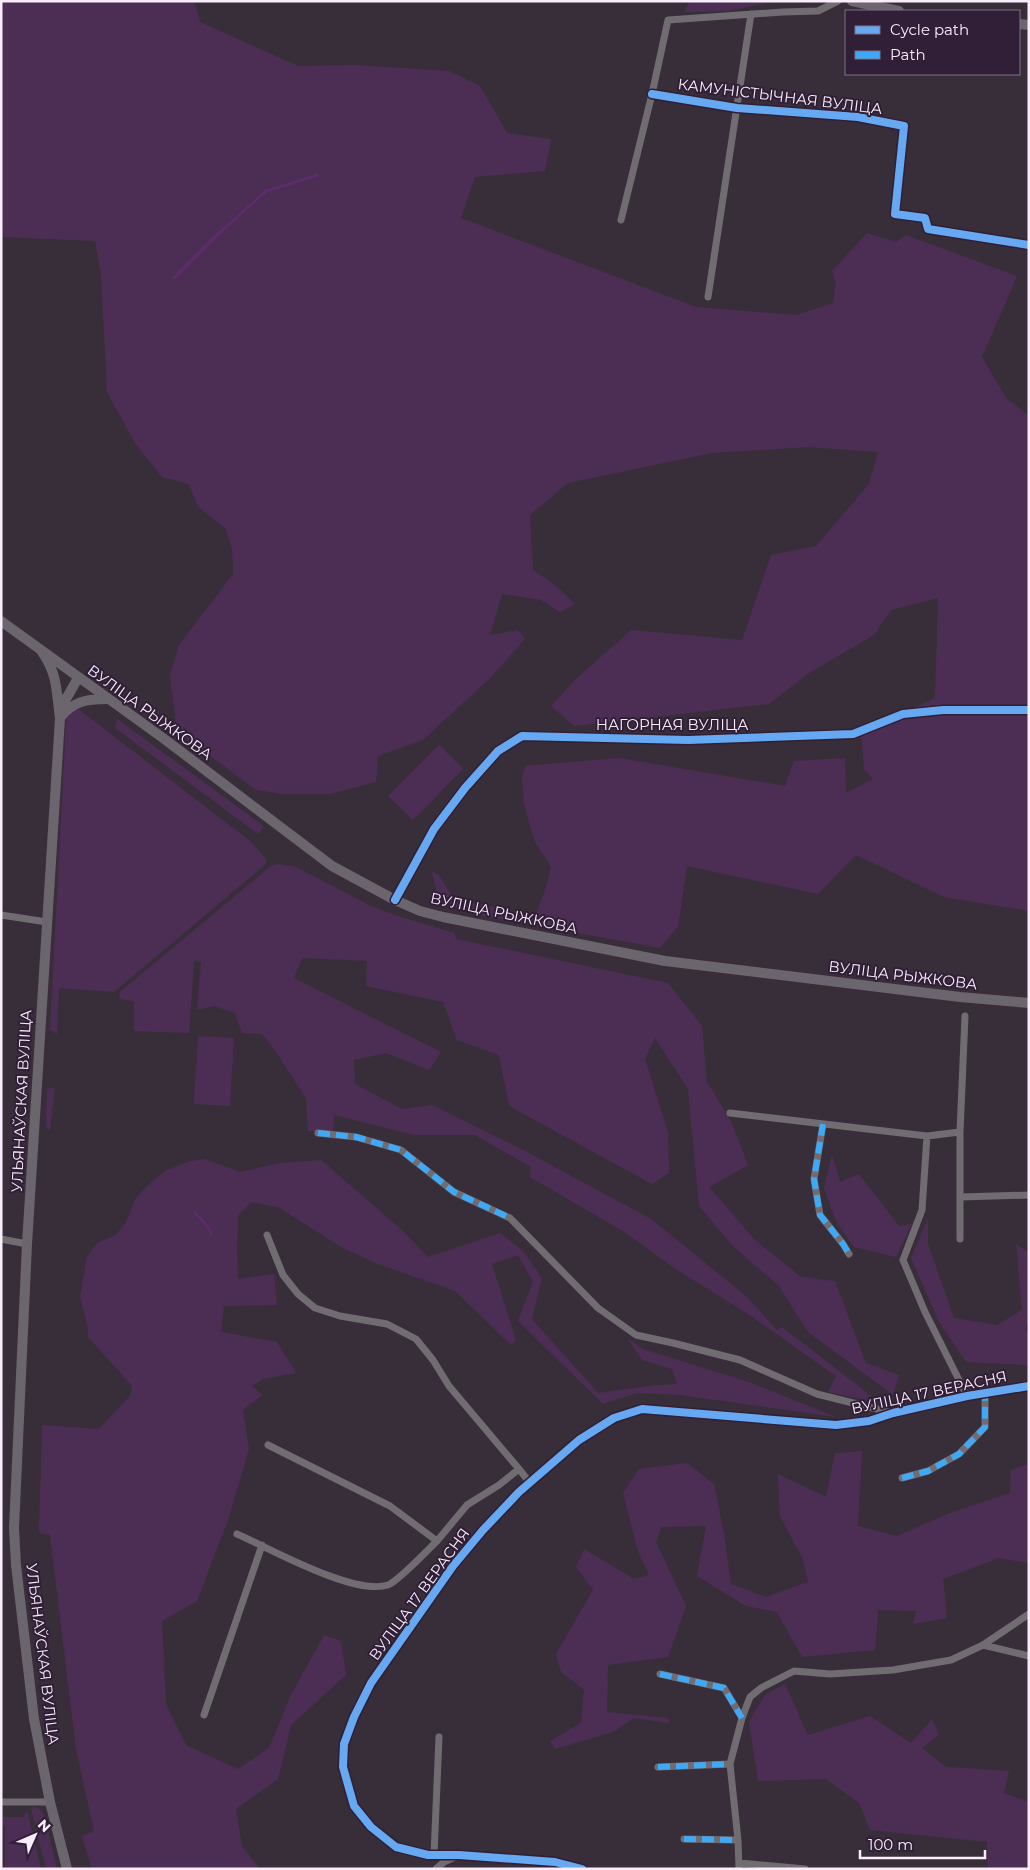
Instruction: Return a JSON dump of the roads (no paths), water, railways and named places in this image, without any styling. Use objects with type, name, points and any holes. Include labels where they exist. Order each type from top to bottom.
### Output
[{"type":"main road","points":[[852,1],[894,10]]},
{"type":"main road","name":"ВУЛІЦА РЫЖКОВА","points":[[1,621],[332,866],[395,900],[420,911],[665,961],[960,997],[1029,1003]]},
{"type":"main road","name":"УЛЬЯНАЎСКАЯ ВУЛІЦА","points":[[42,652],[53,670],[60,718],[27,1244],[14,1528],[16,1565],[34,1719],[50,1802],[67,1869]]},
{"type":"main road","points":[[56,691],[70,678],[78,678],[66,699],[60,718]]},
{"type":"main road","points":[[60,718],[74,704],[85,700],[108,700]]},
{"type":"street","points":[[621,220],[668,20],[818,11],[838,1]]},
{"type":"street","points":[[708,296],[750,14]]},
{"type":"street","name":"КАМУНІСТЫЧНАЯ ВУЛІЦА","points":[[652,94],[737,108],[858,117],[904,126],[895,214],[925,218],[928,228],[1029,245]]},
{"type":"street","name":"НАГОРНАЯ ВУЛІЦА","points":[[395,900],[434,830],[466,788],[498,751],[522,736],[688,740],[853,734],[904,714],[943,710],[1029,710]]},
{"type":"street","points":[[1,915],[47,922]]},
{"type":"street","points":[[960,1239],[960,1132],[965,1016]]},
{"type":"street","points":[[730,1113],[927,1136],[960,1132]]},
{"type":"street","points":[[823,1124],[814,1179],[820,1215],[843,1244],[848,1254]]},
{"type":"street","name":"ВУЛІЦА 17 ВЕРАСНЯ","points":[[318,1133],[356,1137],[401,1150],[454,1192],[510,1218],[598,1308],[636,1335],[672,1342],[740,1360],[817,1394],[893,1413]]},
{"type":"street","points":[[927,1136],[922,1210],[903,1260],[925,1312],[967,1396]]},
{"type":"street","points":[[961,1197],[1029,1195]]},
{"type":"street","points":[[268,1235],[283,1274],[298,1294],[315,1308],[340,1316],[387,1324],[416,1339],[433,1360],[449,1386],[530,1483]]},
{"type":"street","points":[[1,1239],[27,1244]]},
{"type":"street","name":"ВУЛІЦА 17 ВЕРАСНЯ","points":[[582,1869],[554,1862],[459,1855],[428,1855],[396,1847],[371,1827],[354,1806],[344,1767],[344,1744],[371,1683],[453,1566],[518,1492],[579,1440],[614,1418],[642,1409],[836,1424],[869,1421],[893,1413],[967,1396],[1029,1386]]},
{"type":"street","name":"ВУЛІЦА 17 ВЕРАСНЯ","points":[[902,1478],[928,1471],[959,1454],[985,1427],[985,1394]]},
{"type":"street","name":"ВУЛІЦА 17 ВЕРАСНЯ","points":[[268,1445],[390,1506],[437,1541]]},
{"type":"street","name":"ВУЛІЦА 17 ВЕРАСНЯ","points":[[238,1534],[352,1584],[377,1587],[391,1584],[437,1541],[467,1506],[499,1485],[519,1468]]},
{"type":"street","points":[[204,1715],[262,1545]]},
{"type":"street","points":[[805,1869],[739,1866],[730,1764],[742,1718],[750,1697],[761,1688],[794,1671],[830,1674],[893,1670],[951,1660],[983,1645],[1029,1614]]},
{"type":"street","points":[[983,1645],[1029,1656]]},
{"type":"street","points":[[660,1674],[724,1688],[742,1718]]},
{"type":"street","points":[[434,1855],[439,1738]]},
{"type":"street","points":[[658,1767],[730,1764]]},
{"type":"street","points":[[1,1802],[50,1802]]},
{"type":"street","points":[[684,1839],[738,1840]]},
{"type":"street","points":[[436,1869],[444,1862],[459,1855]]},
{"type":"waterway","points":[[174,278],[216,236],[266,191],[318,175]]},
{"type":"waterway","points":[[195,1213],[211,1234]]}]
